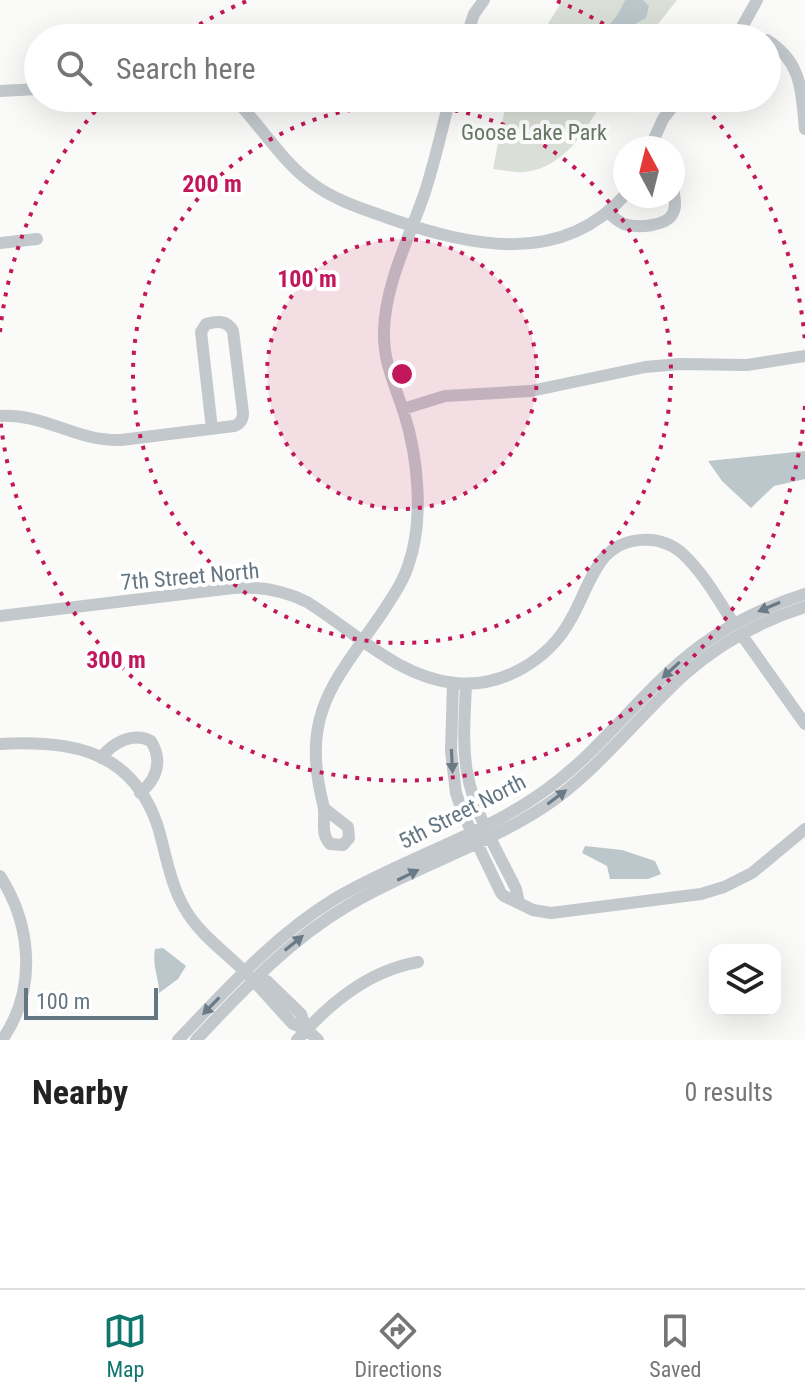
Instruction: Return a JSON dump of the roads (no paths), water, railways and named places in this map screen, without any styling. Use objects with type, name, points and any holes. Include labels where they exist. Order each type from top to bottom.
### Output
[{"type":"street","points":[[471,24],[484,0]]},
{"type":"street","points":[[745,24],[757,0]]},
{"type":"street","points":[[781,51],[796,70],[805,129]]},
{"type":"street","points":[[0,91],[24,90]]},
{"type":"street","points":[[248,112],[283,158],[314,185],[345,202],[467,242],[519,244],[566,235],[586,227],[613,207]]},
{"type":"street","points":[[325,809],[315,753],[319,717],[331,686],[399,587],[415,541],[417,493],[411,440],[387,368],[384,329],[389,294],[429,177],[446,112]]},
{"type":"street","points":[[656,136],[668,112]]},
{"type":"street","points":[[608,212],[616,220],[630,225],[663,222],[669,219],[675,208]]},
{"type":"street","points":[[0,243],[37,239]]},
{"type":"street","points":[[0,416],[37,419],[79,436],[104,440],[212,429],[235,426],[243,414],[233,333],[230,326],[223,322],[206,324],[201,334],[212,429]]},
{"type":"street","points":[[403,409],[445,396],[531,391],[645,367],[747,365],[805,356]]},
{"type":"street","name":"7th Street North","points":[[0,616],[258,587],[307,602],[411,672],[459,683],[504,677],[544,654],[566,628],[602,560],[614,549],[631,541],[656,541],[680,551],[805,724]]},
{"type":"street","name":"5th Street North","points":[[196,1040],[291,929],[334,899],[487,830],[556,783],[680,661],[805,594]]},
{"type":"street","name":"5th Street North","points":[[738,629],[805,607]]},
{"type":"street","points":[[459,683],[465,760],[472,793],[516,889],[519,903]]},
{"type":"street","points":[[459,683],[452,774],[458,799],[504,896],[533,910],[555,912],[707,892],[752,873],[805,829]]},
{"type":"street","points":[[101,758],[116,742],[143,738],[150,740],[155,747],[157,772],[152,782],[140,793]]},
{"type":"street","points":[[0,744],[59,743],[82,749],[122,772],[140,793],[154,819],[184,908],[206,936],[249,976],[293,1024],[306,1029],[318,1040]]},
{"type":"street","points":[[0,876],[20,921],[27,966],[20,1005],[2,1040]]},
{"type":"street","points":[[297,1040],[306,1029],[369,978],[395,966],[418,962]]},
{"type":"street","name":"5th Street North","points":[[178,1040],[249,976]]},
{"type":"park label","name":"Goose Lake Park","points":[[534,132]]}]
